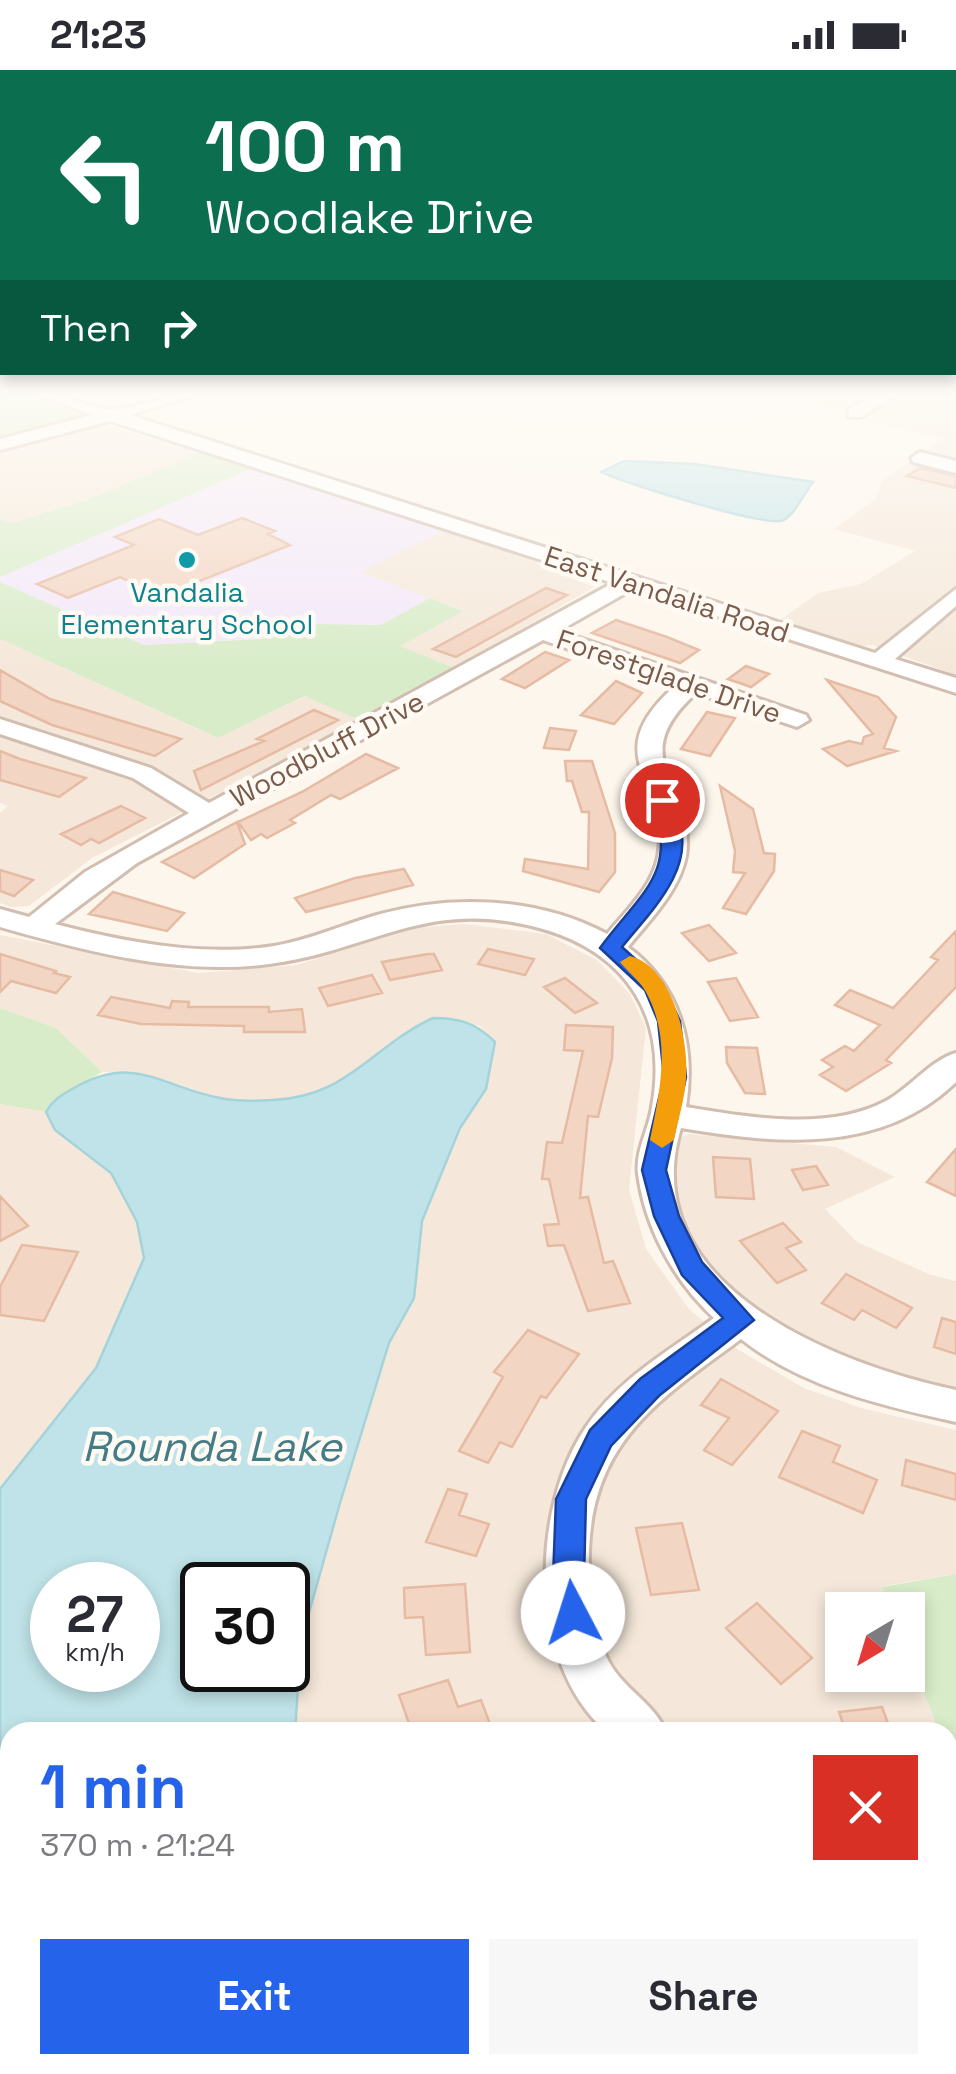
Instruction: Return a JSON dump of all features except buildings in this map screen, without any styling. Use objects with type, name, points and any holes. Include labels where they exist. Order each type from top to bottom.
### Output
[{"type":"street","name":"East Vandalia Road","points":[[325,485],[956,686]]},
{"type":"street","name":"Woodbluff Drive","points":[[34,928],[104,869],[207,812],[295,770],[630,582]]},
{"type":"street","points":[[878,662],[956,595]]},
{"type":"street","name":"Forestglade Drive","points":[[540,632],[797,720]]},
{"type":"street","points":[[611,948],[658,888],[672,858],[674,832],[650,767],[648,742],[659,716],[692,684]]},
{"type":"street","points":[[0,726],[142,773],[207,812]]},
{"type":"street","points":[[0,918],[139,949],[205,957],[258,957],[402,917],[489,912],[583,933],[611,948],[654,987],[669,1021],[675,1077],[654,1170],[666,1216],[692,1268],[740,1320],[773,1344],[833,1374],[896,1395],[956,1406]]},
{"type":"street","points":[[668,1114],[746,1128],[807,1132],[850,1128],[921,1096],[956,1064]]},
{"type":"street","points":[[630,1722],[604,1699],[578,1648],[568,1579],[571,1499],[600,1438],[650,1387],[740,1320]]},
{"type":"shaded area","points":[[0,485],[123,485],[12,523],[0,519]]},
{"type":"shaded area","points":[[215,485],[300,485],[444,530],[360,572],[430,598],[381,625],[319,624],[261,639],[144,645],[0,582],[0,577]]},
{"type":"shaded area","points":[[880,485],[956,485],[956,675],[873,645],[853,647],[776,623],[818,593],[861,584],[915,551],[834,529],[876,499]]},
{"type":"shaded area","points":[[444,530],[533,558],[542,567],[594,587],[454,668],[399,646],[462,610],[359,572]]},
{"type":"shaded area","points":[[0,639],[217,738],[306,696],[361,721],[92,858],[29,906],[11,907],[0,903],[0,813],[8,806],[0,803]]},
{"type":"shaded area","points":[[464,924],[546,934],[597,960],[630,994],[646,1028],[629,1189],[646,1249],[689,1309],[737,1349],[804,1388],[861,1408],[956,1430],[956,1574],[883,1586],[885,1592],[825,1592],[825,1692],[924,1692],[935,1722],[296,1722],[298,1692],[310,1692],[310,1609],[389,1343],[414,1298],[422,1221],[460,1128],[486,1089],[495,1042],[480,1026],[455,1018],[409,1029],[359,1071],[323,1092],[275,1100],[220,1098],[142,1073],[102,1072],[56,1028],[0,1008],[0,935],[198,973],[297,965],[412,928]]},
{"type":"shaded area","points":[[0,1104],[46,1112],[55,1130],[111,1172],[137,1222],[145,1258],[96,1368],[0,1489]]},
{"type":"shaded area","points":[[689,1134],[836,1147],[895,1177],[825,1209],[857,1242],[931,1275],[956,1281],[956,1390],[886,1378],[822,1354],[760,1315],[710,1267],[683,1222],[675,1181],[675,1140]]},
{"type":"green space","points":[[123,485],[215,485],[0,577],[0,519],[12,523]]},
{"type":"green space","points":[[0,582],[144,645],[261,639],[319,624],[381,625],[430,598],[463,611],[400,646],[454,668],[361,721],[305,696],[218,738],[0,639]]},
{"type":"green space","points":[[0,1008],[56,1028],[102,1072],[53,1100],[46,1112],[0,1104]]},
{"type":"green space","points":[[956,1574],[956,1722],[935,1722],[924,1692],[925,1592],[884,1592],[882,1587]]},
{"type":"water","points":[[636,485],[811,485],[788,517],[773,521]]},
{"type":"water","name":"Rounda Lake","points":[[433,1018],[467,1023],[495,1042],[486,1089],[460,1128],[422,1221],[414,1298],[389,1343],[310,1609],[310,1562],[180,1562],[180,1692],[298,1692],[296,1722],[0,1722],[0,1489],[96,1368],[144,1258],[137,1222],[111,1173],[55,1130],[46,1112],[74,1088],[114,1073],[148,1076],[226,1099],[260,1101],[321,1090]]},
{"type":"slow traffic","points":[[630,962],[654,987],[669,1021],[675,1077],[662,1140]]},
{"type":"place","name":"Vandalia Elementary School","points":[[187,560]]},
{"type":"route","points":[[573,1613],[568,1579],[571,1499],[600,1438],[650,1387],[740,1320],[692,1268],[666,1216],[654,1170],[675,1077],[669,1021],[654,987],[611,948],[658,888],[672,858],[674,832],[662,800]]}]
